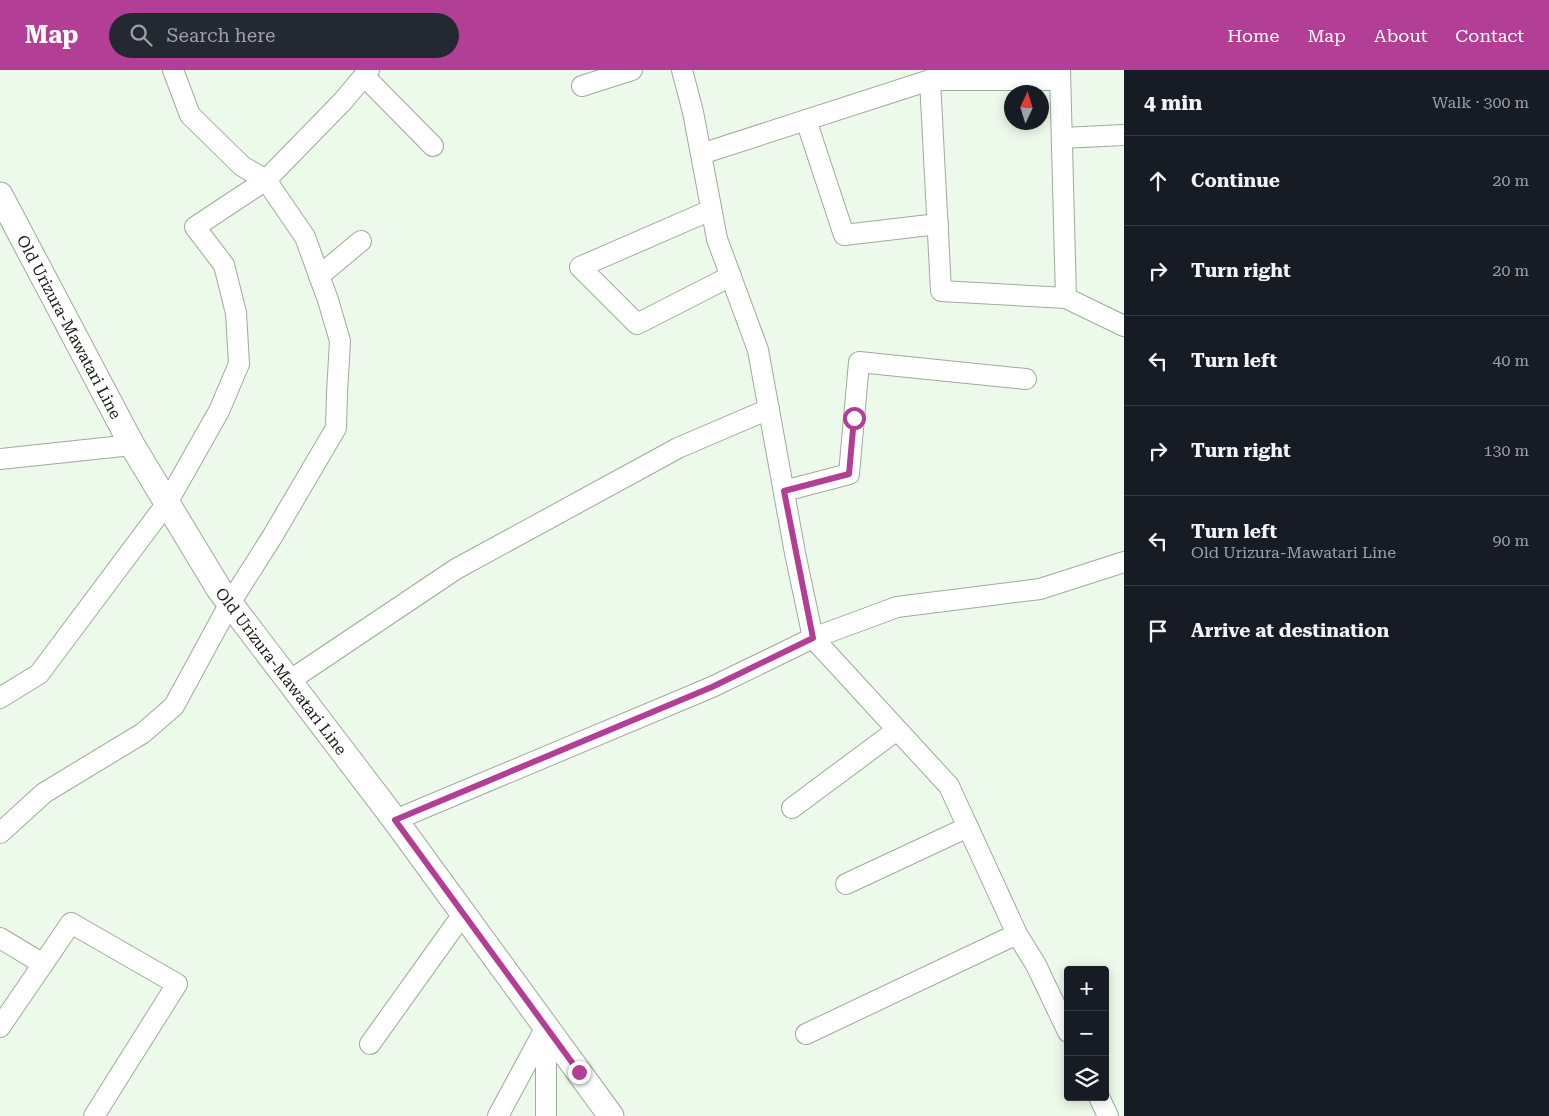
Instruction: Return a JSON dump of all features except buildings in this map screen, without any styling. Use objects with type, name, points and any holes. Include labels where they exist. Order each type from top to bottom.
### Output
[{"type":"street","points":[[0,833],[44,794],[143,733],[174,706],[230,603],[272,537],[336,428],[336,393],[340,341],[328,300],[305,237],[266,180],[242,166],[190,115],[173,70]]},
{"type":"street","points":[[582,86],[632,70]]},
{"type":"street","points":[[682,70],[693,112],[717,239],[758,350],[813,638],[949,786],[1017,934],[1036,966],[1064,1024]]},
{"type":"street","points":[[0,698],[39,674],[167,503],[219,411],[239,364],[236,313],[224,265],[195,227],[266,180],[343,101],[367,73],[433,146]]},
{"type":"street","points":[[701,154],[930,80],[1060,75],[1066,298]]},
{"type":"street","points":[[930,80],[941,291],[1066,298],[1124,326]]},
{"type":"street","points":[[806,120],[844,235],[938,224]]},
{"type":"street","points":[[1062,138],[1124,135]]},
{"type":"street","name":"Old Urizura-Mawatari Line","points":[[0,195],[132,445],[219,589],[395,820],[611,1116]]},
{"type":"street","points":[[711,210],[580,267],[638,324],[731,276]]},
{"type":"street","points":[[319,276],[362,241]]},
{"type":"street","points":[[784,491],[849,474],[859,362],[1026,380]]},
{"type":"street","points":[[289,681],[456,569],[678,448],[769,410]]},
{"type":"street","points":[[0,459],[132,445]]},
{"type":"street","points":[[395,820],[712,687],[813,638],[897,607],[1040,590],[1124,562]]},
{"type":"street","points":[[792,808],[897,730]]},
{"type":"street","points":[[846,884],[968,827]]},
{"type":"street","points":[[370,1044],[463,914]]},
{"type":"street","points":[[0,1027],[71,923],[177,984],[94,1116]]},
{"type":"street","points":[[806,1034],[1017,934]]},
{"type":"street","points":[[0,938],[43,964]]},
{"type":"street","points":[[498,1116],[546,1027]]},
{"type":"street","points":[[546,1027],[546,1116]]},
{"type":"street","points":[[1101,1101],[1108,1116]]},
{"type":"route","points":[[579,1072],[395,820],[712,687],[813,638],[784,491],[849,474],[854,418]]}]
